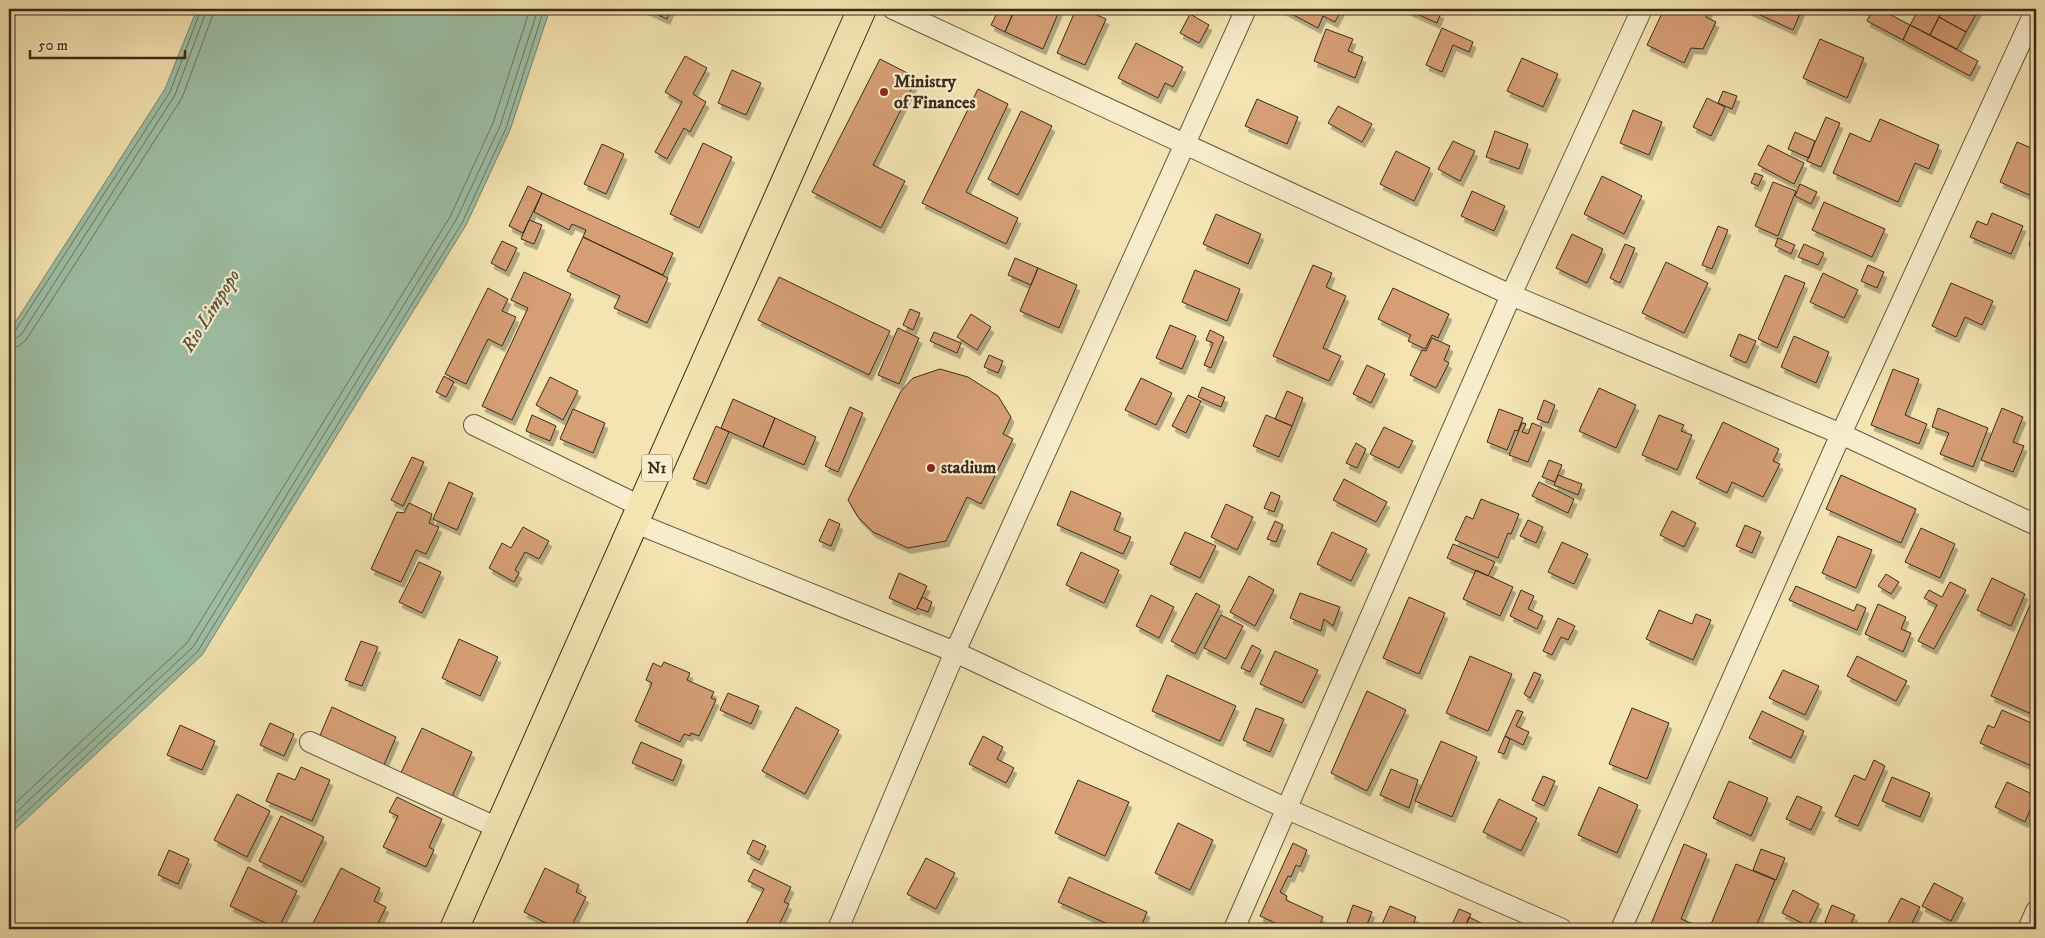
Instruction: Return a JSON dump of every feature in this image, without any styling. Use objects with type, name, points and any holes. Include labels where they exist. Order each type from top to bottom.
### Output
[{"type":"highway","name":"N1","points":[[454,929],[862,9]]},
{"type":"street","points":[[893,9],[1185,142],[1511,295],[1841,434],[2036,525]]},
{"type":"street","points":[[838,929],[954,652],[1246,9]]},
{"type":"street","points":[[1234,929],[1285,808],[1511,295],[1642,9]]},
{"type":"street","points":[[1621,929],[1841,434],[2036,9]]},
{"type":"street","points":[[474,425],[637,514],[954,652],[1285,808],[1562,929]]},
{"type":"street","points":[[310,742],[498,828]]},
{"type":"street","points":[[2028,929],[2036,911]]},
{"type":"water","name":"Rio Limpopo","points":[[197,9],[550,9],[510,130],[466,225],[202,655],[9,835],[9,332],[165,89]]},
{"type":"building","points":[[645,9],[671,9],[667,19]]},
{"type":"building","points":[[999,9],[1015,9],[1005,32],[991,25]]},
{"type":"building","points":[[1015,9],[1060,9],[1043,49],[1005,32]]},
{"type":"building","points":[[1076,9],[1083,9],[1106,19],[1085,65],[1057,53]]},
{"type":"building","points":[[1282,9],[1342,9],[1335,22],[1323,16],[1318,28]]},
{"type":"building","points":[[1406,9],[1432,9],[1441,13],[1437,23]]},
{"type":"building","points":[[1664,9],[1710,9],[1706,17],[1716,22],[1703,49],[1691,48],[1684,63],[1647,45]]},
{"type":"building","points":[[1747,9],[1802,9],[1793,30]]},
{"type":"building","points":[[1873,9],[1880,9],[1910,25],[1903,40],[1867,21]]},
{"type":"building","points":[[1919,9],[1943,9],[1930,35],[1910,25]]},
{"type":"building","points":[[1943,9],[1979,9],[1966,32],[1939,17]]},
{"type":"building","points":[[1190,14],[1209,25],[1199,43],[1180,33]]},
{"type":"building","points":[[1939,17],[1966,32],[1957,49],[1930,35]]},
{"type":"building","points":[[1910,25],[1978,61],[1970,76],[1903,40]]},
{"type":"building","points":[[1442,28],[1473,42],[1469,52],[1453,45],[1442,72],[1426,65]]},
{"type":"building","points":[[1326,29],[1353,39],[1348,51],[1363,57],[1355,78],[1314,61]]},
{"type":"building","points":[[1820,39],[1864,58],[1847,98],[1803,78]]},
{"type":"building","points":[[1136,43],[1183,67],[1173,87],[1165,83],[1158,98],[1118,78]]},
{"type":"building","points":[[685,56],[707,68],[693,94],[706,102],[690,132],[684,128],[667,159],[655,152],[682,102],[665,92]]},
{"type":"building","points":[[1522,58],[1558,74],[1543,107],[1507,91]]},
{"type":"building","points":[[880,59],[917,78],[873,165],[905,181],[881,228],[812,192]]},
{"type":"building","points":[[732,70],[761,83],[746,115],[718,103]]},
{"type":"building","points":[[978,89],[1008,104],[966,192],[1018,218],[1006,244],[922,203]]},
{"type":"building","points":[[1723,91],[1737,96],[1732,109],[1718,103]]},
{"type":"building","points":[[1707,98],[1725,107],[1711,136],[1693,127]]},
{"type":"building","points":[[1257,99],[1298,117],[1287,144],[1245,126]]},
{"type":"building","points":[[1338,106],[1372,124],[1362,142],[1328,123]]},
{"type":"building","points":[[1633,110],[1662,122],[1649,155],[1620,143]]},
{"type":"building","points":[[1021,111],[1052,126],[1018,195],[988,179]]},
{"type":"building","points":[[1826,117],[1840,123],[1821,167],[1807,161]]},
{"type":"building","points":[[1880,119],[1939,145],[1929,169],[1915,163],[1898,202],[1833,173],[1850,133],[1870,142]]},
{"type":"building","points":[[1495,131],[1528,144],[1519,169],[1486,157]]},
{"type":"building","points":[[1795,132],[1815,141],[1809,158],[1788,149]]},
{"type":"building","points":[[1453,141],[1475,151],[1460,181],[1438,169]]},
{"type":"building","points":[[2017,142],[2036,150],[2036,192],[2034,197],[2000,182]]},
{"type":"building","points":[[703,143],[732,157],[699,228],[670,214]]},
{"type":"building","points":[[602,144],[624,154],[606,194],[584,184]]},
{"type":"building","points":[[1768,145],[1804,163],[1794,184],[1758,165]]},
{"type":"building","points":[[1396,151],[1430,168],[1414,201],[1380,184]]},
{"type":"building","points":[[1755,173],[1763,176],[1758,186],[1751,183]]},
{"type":"building","points":[[1602,176],[1642,196],[1624,234],[1584,214]]},
{"type":"building","points":[[1773,182],[1796,191],[1778,236],[1755,226]]},
{"type":"building","points":[[1800,184],[1817,192],[1811,204],[1795,196]]},
{"type":"building","points":[[528,186],[542,193],[523,233],[509,226]]},
{"type":"building","points":[[1472,191],[1505,206],[1494,231],[1461,216]]},
{"type":"building","points":[[542,193],[673,253],[663,275],[583,237],[586,230],[572,224],[569,230],[534,212]]},
{"type":"building","points":[[1824,202],[1885,229],[1872,257],[1812,230]]},
{"type":"building","points":[[1992,213],[2023,226],[2011,254],[1970,237],[1977,221],[1987,225]]},
{"type":"building","points":[[1216,214],[1261,234],[1248,264],[1203,244]]},
{"type":"building","points":[[529,220],[542,225],[534,244],[521,239]]},
{"type":"building","points":[[1718,226],[1728,230],[1712,269],[1702,265]]},
{"type":"building","points":[[1572,234],[1603,249],[1587,283],[1556,268]]},
{"type":"building","points":[[2032,235],[2036,236],[2036,248],[2029,245]]},
{"type":"building","points":[[583,237],[668,278],[647,323],[614,308],[620,296],[567,271]]},
{"type":"building","points":[[1778,238],[1795,245],[1791,254],[1775,246]]},
{"type":"building","points":[[502,241],[517,248],[506,271],[491,263]]},
{"type":"building","points":[[1625,244],[1635,248],[1620,283],[1610,278]]},
{"type":"building","points":[[1804,244],[1824,253],[1818,265],[1798,257]]},
{"type":"building","points":[[1015,258],[1038,268],[1031,285],[1008,275]]},
{"type":"building","points":[[1666,262],[1708,283],[1684,333],[1642,313]]},
{"type":"building","points":[[1313,265],[1332,273],[1326,287],[1346,296],[1323,348],[1341,356],[1329,381],[1273,356]]},
{"type":"building","points":[[1868,265],[1884,272],[1877,288],[1861,281]]},
{"type":"building","points":[[1038,268],[1077,285],[1059,328],[1020,311]]},
{"type":"building","points":[[1195,270],[1240,289],[1227,321],[1182,302]]},
{"type":"building","points":[[524,272],[571,294],[512,420],[482,406],[528,308],[511,300]]},
{"type":"building","points":[[1823,273],[1858,290],[1844,318],[1810,302]]},
{"type":"building","points":[[1785,275],[1805,283],[1777,348],[1758,339]]},
{"type":"building","points":[[779,277],[890,331],[869,375],[758,320]]},
{"type":"building","points":[[1951,283],[1993,301],[1982,325],[1965,317],[1956,337],[1932,326]]},
{"type":"building","points":[[488,288],[508,299],[502,311],[516,317],[502,346],[488,339],[466,384],[445,374]]},
{"type":"building","points":[[1393,288],[1449,314],[1438,338],[1432,335],[1425,349],[1408,341],[1411,335],[1378,319]]},
{"type":"building","points":[[910,309],[920,313],[913,330],[903,325]]},
{"type":"building","points":[[971,314],[991,327],[977,350],[957,337]]},
{"type":"building","points":[[1170,325],[1196,336],[1182,369],[1156,358]]},
{"type":"building","points":[[898,328],[919,338],[899,384],[878,375]]},
{"type":"building","points":[[1210,330],[1224,337],[1211,368],[1204,365],[1213,343],[1206,340]]},
{"type":"building","points":[[934,332],[961,343],[957,353],[930,341]]},
{"type":"building","points":[[1739,334],[1756,341],[1746,363],[1730,356]]},
{"type":"building","points":[[1794,336],[1829,352],[1816,383],[1781,367]]},
{"type":"building","points":[[1432,338],[1450,346],[1444,360],[1449,363],[1436,388],[1410,375],[1422,350],[1426,351]]},
{"type":"building","points":[[989,355],[1003,361],[998,373],[984,367]]},
{"type":"building","points":[[1367,365],[1385,374],[1371,403],[1353,394]]},
{"type":"building","name":"stadium","points":[[940,369],[968,377],[998,396],[1011,417],[1003,434],[1013,439],[981,504],[967,497],[946,541],[908,548],[873,532],[858,517],[848,500],[901,391],[913,378]]},
{"type":"building","points":[[1893,369],[1919,379],[1905,415],[1927,424],[1919,444],[1871,425]]},
{"type":"building","points":[[444,376],[454,382],[446,397],[436,392]]},
{"type":"building","points":[[550,377],[578,391],[563,420],[536,405]]},
{"type":"building","points":[[1141,378],[1172,393],[1156,425],[1125,410]]},
{"type":"building","points":[[1202,387],[1225,397],[1221,407],[1198,397]]},
{"type":"building","points":[[1599,388],[1636,405],[1616,448],[1579,431]]},
{"type":"building","points":[[1287,391],[1303,398],[1292,426],[1275,419]]},
{"type":"building","points":[[1188,395],[1201,401],[1186,433],[1172,426]]},
{"type":"building","points":[[733,399],[775,418],[763,447],[721,428]]},
{"type":"building","points":[[1544,400],[1555,405],[1548,423],[1537,419]]},
{"type":"building","points":[[850,407],[863,413],[838,472],[825,466]]},
{"type":"building","points":[[1938,408],[1988,428],[1973,467],[1940,454],[1949,433],[1932,427]]},
{"type":"building","points":[[2002,408],[2023,417],[2013,442],[2024,446],[2013,472],[1981,460]]},
{"type":"building","points":[[573,409],[605,423],[593,453],[560,439]]},
{"type":"building","points":[[1499,409],[1523,418],[1518,431],[1515,430],[1507,450],[1487,442]]},
{"type":"building","points":[[532,415],[556,426],[550,441],[526,431]]},
{"type":"building","points":[[1266,415],[1292,426],[1279,457],[1253,446]]},
{"type":"building","points":[[1659,415],[1684,425],[1681,431],[1692,435],[1677,470],[1642,455]]},
{"type":"building","points":[[775,418],[816,437],[804,465],[763,447]]},
{"type":"building","points":[[1723,422],[1779,449],[1773,461],[1780,464],[1763,497],[1732,482],[1727,493],[1696,478]]},
{"type":"building","points":[[1522,423],[1526,424],[1522,432],[1528,434],[1532,423],[1542,427],[1528,462],[1509,455]]},
{"type":"building","points":[[716,426],[729,432],[706,484],[693,479]]},
{"type":"building","points":[[1384,427],[1413,441],[1399,468],[1370,454]]},
{"type":"building","points":[[1356,443],[1366,449],[1357,468],[1346,463]]},
{"type":"building","points":[[412,457],[424,462],[403,506],[391,500]]},
{"type":"building","points":[[1549,460],[1562,465],[1555,482],[1542,477]]},
{"type":"building","points":[[1558,475],[1582,484],[1578,495],[1554,485]]},
{"type":"building","points":[[1841,475],[1916,509],[1901,543],[1826,509]]},
{"type":"building","points":[[1344,479],[1387,502],[1376,522],[1333,500]]},
{"type":"building","points":[[449,482],[473,493],[457,530],[433,519]]},
{"type":"building","points":[[1539,482],[1574,499],[1568,513],[1532,496]]},
{"type":"building","points":[[1071,491],[1121,513],[1114,530],[1131,537],[1123,554],[1057,525]]},
{"type":"building","points":[[1271,492],[1280,496],[1274,512],[1264,508]]},
{"type":"building","points":[[1481,499],[1519,514],[1511,534],[1508,533],[1498,558],[1455,540],[1466,516],[1473,519]]},
{"type":"building","points":[[409,503],[432,514],[429,523],[439,527],[426,554],[416,550],[401,582],[371,569],[397,512],[404,513]]},
{"type":"building","points":[[1226,504],[1253,517],[1237,550],[1211,537]]},
{"type":"building","points":[[1672,511],[1696,523],[1684,547],[1660,535]]},
{"type":"building","points":[[829,519],[840,524],[831,546],[819,541]]},
{"type":"building","points":[[1528,520],[1543,527],[1536,543],[1520,536]]},
{"type":"building","points":[[1275,521],[1283,525],[1276,542],[1267,539]]},
{"type":"building","points":[[1745,525],[1761,532],[1752,553],[1736,546]]},
{"type":"building","points":[[523,527],[549,541],[539,559],[525,552],[515,570],[519,573],[514,582],[489,568],[502,543],[511,548]]},
{"type":"building","points":[[1921,528],[1955,544],[1940,578],[1905,562]]},
{"type":"building","points":[[1185,532],[1216,546],[1200,578],[1170,564]]},
{"type":"building","points":[[1332,532],[1367,549],[1351,581],[1317,564]]},
{"type":"building","points":[[1838,536],[1872,550],[1856,588],[1822,573]]},
{"type":"building","points":[[1562,542],[1588,554],[1574,584],[1548,572]]},
{"type":"building","points":[[1453,544],[1495,562],[1488,576],[1447,558]]},
{"type":"building","points":[[1081,552],[1119,570],[1104,603],[1066,585]]},
{"type":"building","points":[[419,562],[441,572],[422,613],[399,602]]},
{"type":"building","points":[[1476,570],[1513,587],[1500,616],[1463,599]]},
{"type":"building","points":[[899,573],[927,586],[916,610],[889,598]]},
{"type":"building","points":[[1886,574],[1899,582],[1891,594],[1878,586]]},
{"type":"building","points":[[1249,576],[1274,590],[1255,626],[1230,612]]},
{"type":"building","points":[[1992,578],[2025,594],[2011,626],[1977,610]]},
{"type":"building","points":[[1950,582],[1966,590],[1934,649],[1918,641],[1937,605],[1924,598],[1929,590],[1942,597]]},
{"type":"building","points":[[1796,586],[1854,611],[1857,604],[1866,608],[1857,630],[1789,600]]},
{"type":"building","points":[[1521,590],[1534,596],[1528,609],[1543,616],[1537,629],[1510,616]]},
{"type":"building","points":[[2036,591],[2036,716],[1991,696]]},
{"type":"building","points":[[1196,593],[1220,606],[1195,654],[1171,641]]},
{"type":"building","points":[[1300,593],[1340,607],[1333,626],[1324,619],[1321,631],[1290,618]]},
{"type":"building","points":[[1151,595],[1174,607],[1159,638],[1136,626]]},
{"type":"building","points":[[922,597],[932,602],[928,612],[917,608]]},
{"type":"building","points":[[1409,597],[1445,613],[1419,674],[1383,658]]},
{"type":"building","points":[[1878,604],[1906,617],[1901,629],[1911,633],[1903,652],[1865,634]]},
{"type":"building","points":[[1659,610],[1692,624],[1696,614],[1711,620],[1693,660],[1646,639]]},
{"type":"building","points":[[1221,615],[1243,626],[1226,659],[1204,648]]},
{"type":"building","points":[[1558,618],[1575,626],[1568,640],[1561,637],[1552,655],[1543,651]]},
{"type":"building","points":[[459,639],[498,657],[480,696],[442,678]]},
{"type":"building","points":[[361,641],[378,647],[362,686],[345,680]]},
{"type":"building","points":[[1252,645],[1261,650],[1250,672],[1241,668]]},
{"type":"building","points":[[1275,651],[1318,670],[1302,703],[1260,684]]},
{"type":"building","points":[[1470,656],[1512,674],[1488,731],[1446,713]]},
{"type":"building","points":[[1857,656],[1907,681],[1896,701],[1847,676]]},
{"type":"building","points":[[664,662],[690,673],[687,680],[714,692],[711,698],[716,700],[699,736],[691,733],[690,736],[684,734],[680,742],[635,721],[652,683],[646,680],[653,663],[661,667]]},
{"type":"building","points":[[1783,670],[1819,686],[1805,715],[1769,698]]},
{"type":"building","points":[[1534,672],[1541,675],[1530,698],[1524,694]]},
{"type":"building","points":[[1167,675],[1236,706],[1220,741],[1152,711]]},
{"type":"building","points":[[1367,691],[1406,710],[1367,791],[1331,773]]},
{"type":"building","points":[[728,693],[759,706],[751,724],[720,710]]},
{"type":"building","points":[[332,707],[396,737],[383,767],[319,738]]},
{"type":"building","points":[[796,707],[839,730],[805,794],[762,771]]},
{"type":"building","points":[[1256,708],[1284,719],[1270,752],[1243,740]]},
{"type":"building","points":[[1632,708],[1669,723],[1647,779],[1609,764]]},
{"type":"building","points":[[1517,710],[1523,712],[1516,726],[1529,732],[1523,745],[1505,736]]},
{"type":"building","points":[[2002,710],[2036,725],[2036,768],[1980,743],[1988,725],[1994,728]]},
{"type":"building","points":[[1762,711],[1804,731],[1791,758],[1749,738]]},
{"type":"building","points":[[270,723],[294,734],[284,756],[260,745]]},
{"type":"building","points":[[180,725],[215,741],[202,770],[167,755]]},
{"type":"building","points":[[422,728],[472,752],[449,803],[398,779]]},
{"type":"building","points":[[983,736],[1003,747],[997,759],[1014,768],[1006,783],[969,764]]},
{"type":"building","points":[[1505,736],[1510,739],[1504,754],[1498,752]]},
{"type":"building","points":[[1441,741],[1477,757],[1452,817],[1415,801]]},
{"type":"building","points":[[641,742],[682,760],[673,781],[632,763]]},
{"type":"building","points":[[1874,760],[1885,766],[1858,826],[1835,816],[1854,775],[1865,780]]},
{"type":"building","points":[[301,767],[330,780],[312,821],[266,801],[278,773],[295,780]]},
{"type":"building","points":[[1391,769],[1418,780],[1409,808],[1380,795]]},
{"type":"building","points":[[1543,776],[1555,781],[1544,806],[1532,800]]},
{"type":"building","points":[[1892,777],[1930,793],[1920,817],[1882,801]]},
{"type":"building","points":[[1078,780],[1129,802],[1105,856],[1055,833]]},
{"type":"building","points":[[1729,781],[1768,798],[1751,836],[1713,818]]},
{"type":"building","points":[[2007,782],[2036,796],[2025,822],[1995,807]]},
{"type":"building","points":[[1599,787],[1638,805],[1617,853],[1578,835]]},
{"type":"building","points":[[237,794],[270,811],[247,857],[214,840]]},
{"type":"building","points":[[1797,796],[1822,807],[1811,830],[1786,819]]},
{"type":"building","points":[[397,797],[442,819],[429,847],[434,850],[426,867],[383,847],[398,816],[389,812]]},
{"type":"building","points":[[1499,799],[1537,818],[1521,851],[1483,832]]},
{"type":"building","points":[[281,816],[324,837],[302,882],[259,861]]},
{"type":"building","points":[[1178,823],[1213,840],[1190,890],[1155,873]]},
{"type":"building","points":[[753,840],[766,846],[759,860],[747,853]]},
{"type":"building","points":[[1293,843],[1307,850],[1300,867],[1296,865],[1291,877],[1288,876],[1280,892],[1287,896],[1286,900],[1323,917],[1318,929],[1288,929],[1260,916]]},
{"type":"building","points":[[1684,844],[1707,854],[1681,919],[1706,929],[1649,929]]},
{"type":"building","points":[[1761,849],[1785,858],[1776,880],[1753,870]]},
{"type":"building","points":[[169,850],[189,859],[178,884],[158,875]]},
{"type":"building","points":[[926,858],[955,873],[936,909],[907,894]]},
{"type":"building","points":[[1736,864],[1775,880],[1755,929],[1709,929]]},
{"type":"building","points":[[248,867],[297,891],[278,929],[230,906]]},
{"type":"building","points":[[341,868],[380,888],[374,901],[386,907],[375,929],[310,929]]},
{"type":"building","points":[[545,868],[579,885],[576,892],[586,897],[570,929],[558,929],[524,912]]},
{"type":"building","points":[[754,869],[791,887],[784,902],[789,904],[777,929],[744,928],[764,889],[748,881]]},
{"type":"building","points":[[1069,877],[1147,912],[1140,929],[1119,929],[1058,902]]},
{"type":"building","points":[[1934,883],[1963,898],[1951,921],[1922,906]]},
{"type":"building","points":[[1793,890],[1819,904],[1808,926],[1782,913]]},
{"type":"building","points":[[1901,898],[1920,907],[1909,929],[1885,929]]},
{"type":"building","points":[[1353,905],[1372,912],[1365,929],[1347,922]]},
{"type":"building","points":[[1832,905],[1855,915],[1848,929],[1840,929],[1825,922]]},
{"type":"building","points":[[1390,906],[1416,917],[1411,929],[1380,929]]},
{"type":"building","points":[[1459,909],[1471,914],[1464,929],[1450,929]]},
{"type":"building","points":[[1469,917],[1483,924],[1480,929],[1464,929]]},
{"type":"place","name":"Ministry of Finances","points":[[884,92]]},
{"type":"place","name":"stadium","points":[[931,468]]}]
